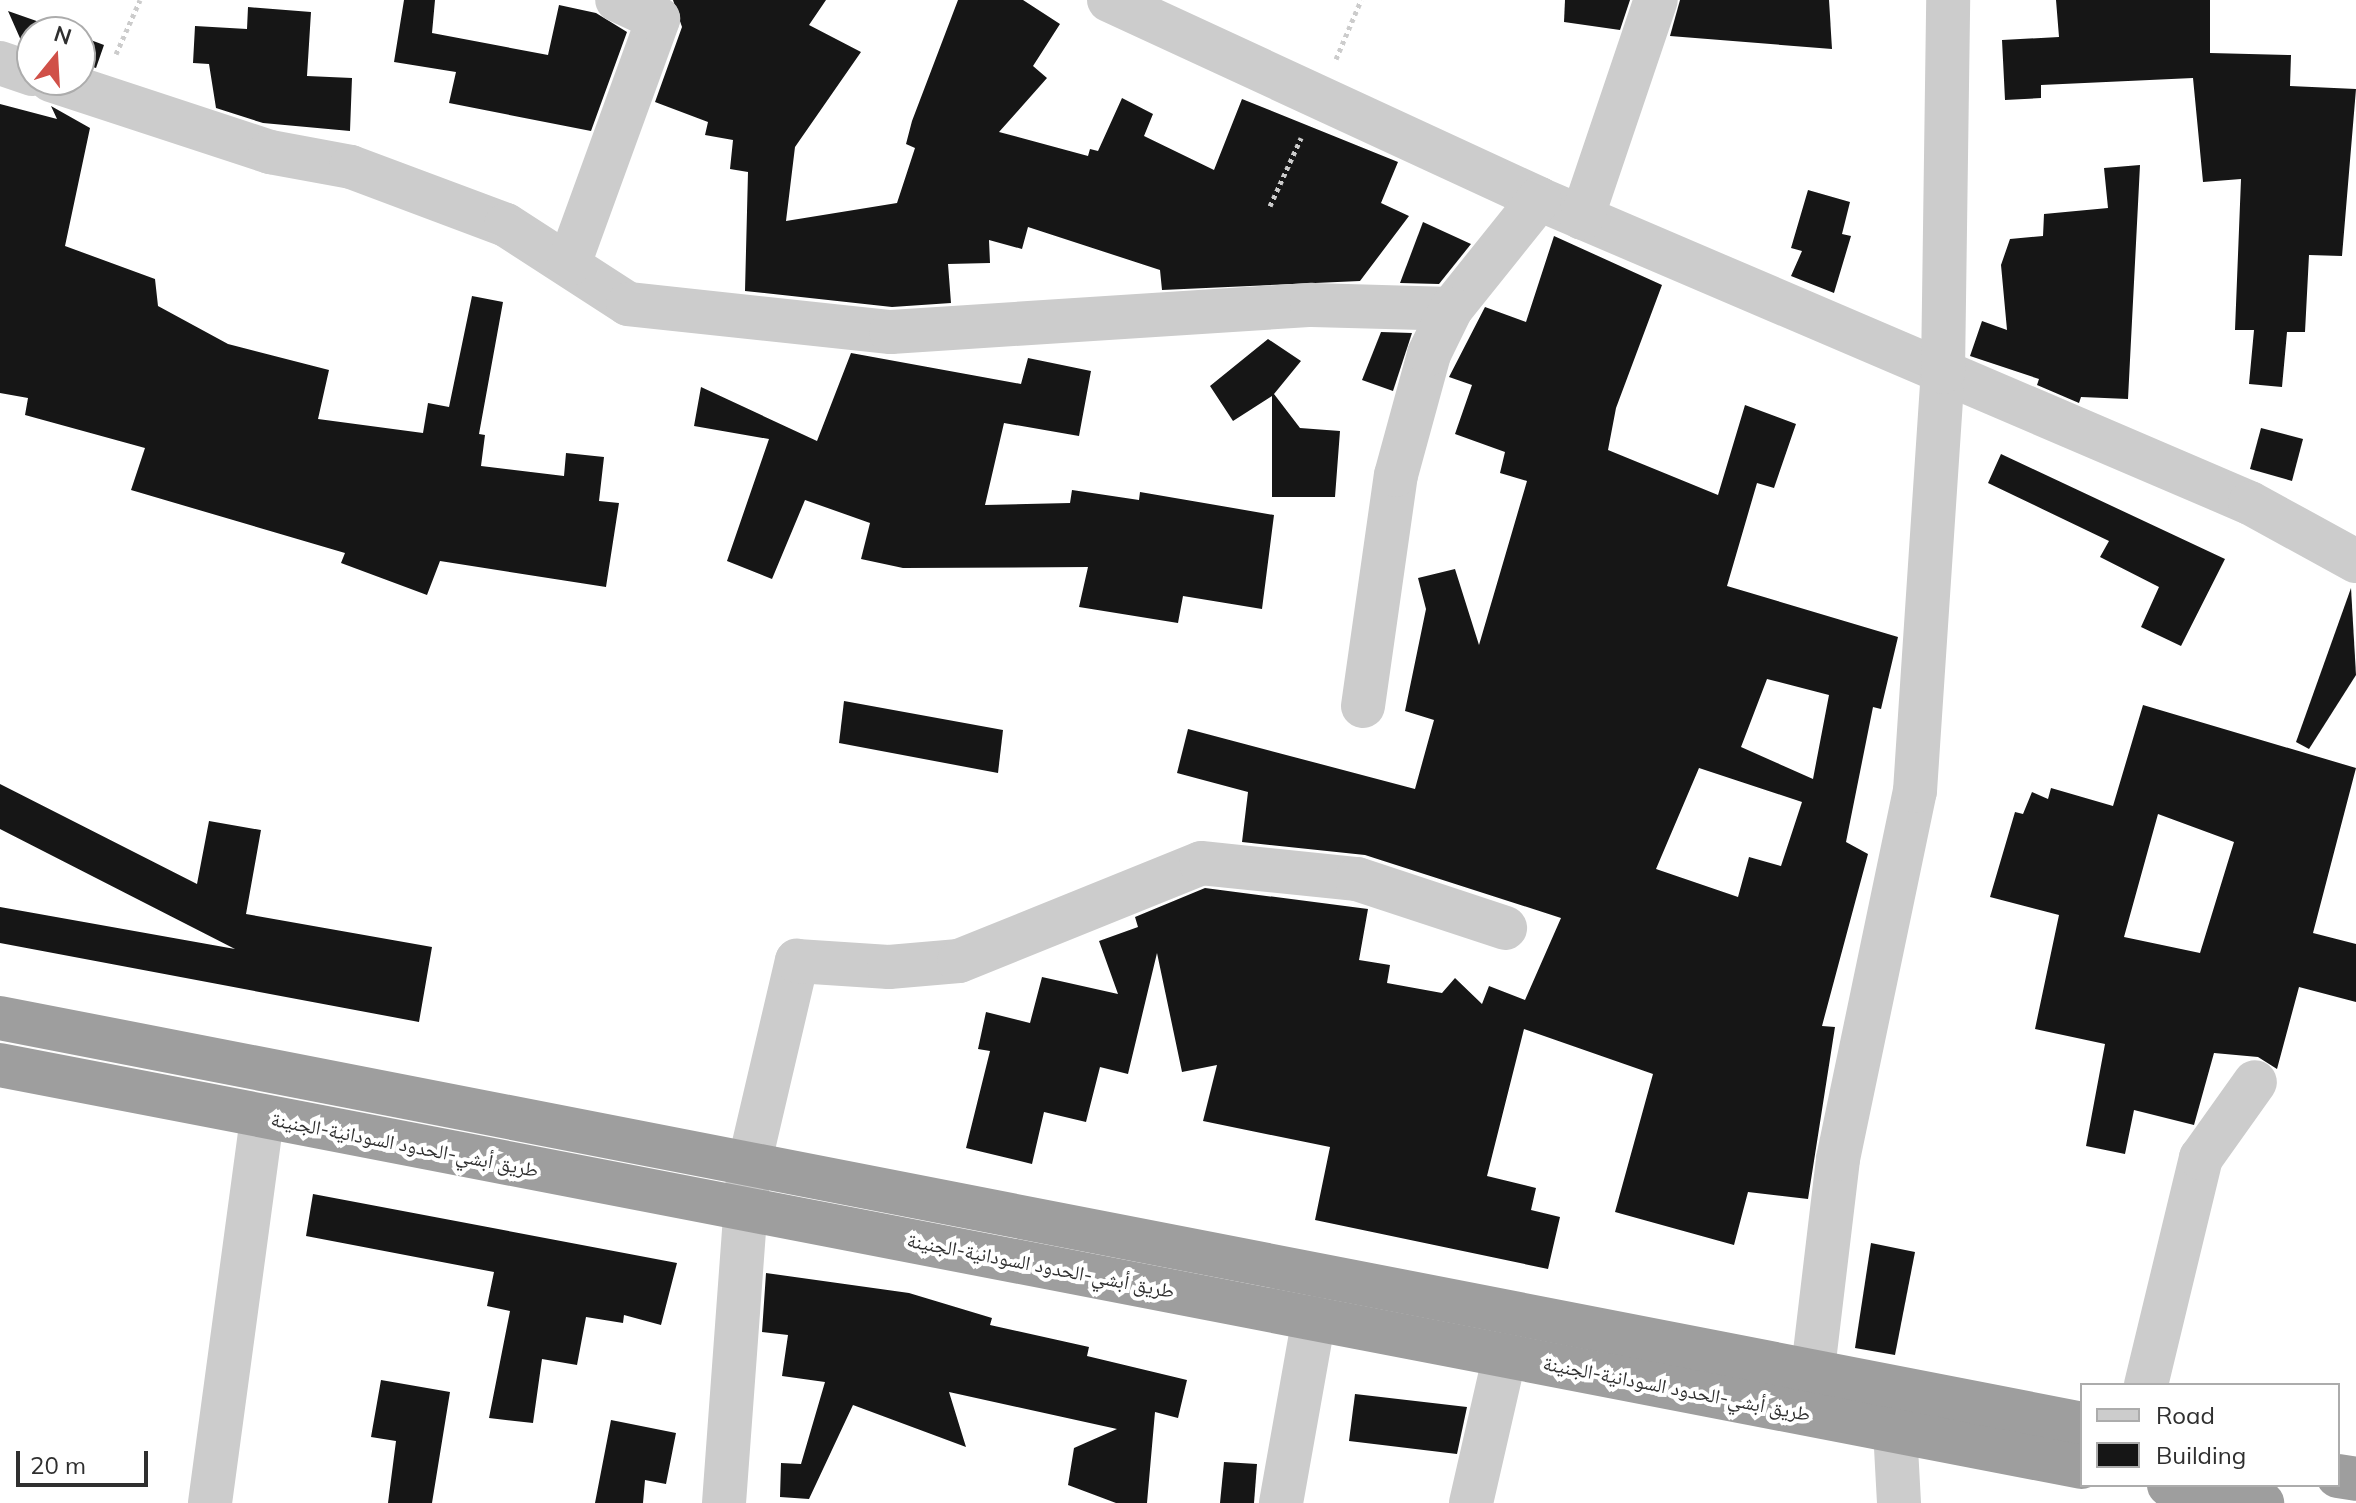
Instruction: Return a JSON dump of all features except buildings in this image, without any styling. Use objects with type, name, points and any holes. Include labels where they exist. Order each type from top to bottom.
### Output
[{"type":"highway","points":[[0,1018],[1903,1386],[2080,1424]]},
{"type":"highway","name":"طريق أبشي-الحدود السودانية-الجنينة","points":[[0,1065],[2080,1467]]},
{"type":"highway","points":[[2179,1487],[2262,1503]]},
{"type":"street","points":[[569,264],[658,19],[617,0]]},
{"type":"street","points":[[1109,0],[1582,218],[2250,503],[2356,561]]},
{"type":"street","points":[[1582,218],[1656,0]]},
{"type":"street","points":[[1808,1413],[1838,1159],[1915,791],[1943,372],[1948,0]]},
{"type":"street","points":[[98,95],[417,190],[506,225],[628,304],[891,332],[1312,305],[1451,309]]},
{"type":"street","points":[[1363,706],[1396,475],[1429,354],[1451,309],[1539,199]]},
{"type":"street","points":[[724,1503],[749,1165],[797,961],[889,967],[959,961],[1201,863],[1357,879],[1505,928]]},
{"type":"street","points":[[2146,1383],[2201,1158],[2255,1082]]},
{"type":"street","points":[[210,1503],[262,1117]]},
{"type":"street","points":[[1281,1503],[1314,1318]]},
{"type":"street","points":[[1471,1503],[1505,1355]]},
{"type":"street","points":[[1899,1503],[1895,1429],[1903,1386]]},
{"type":"path","points":[[98,95],[140,0]]}]
